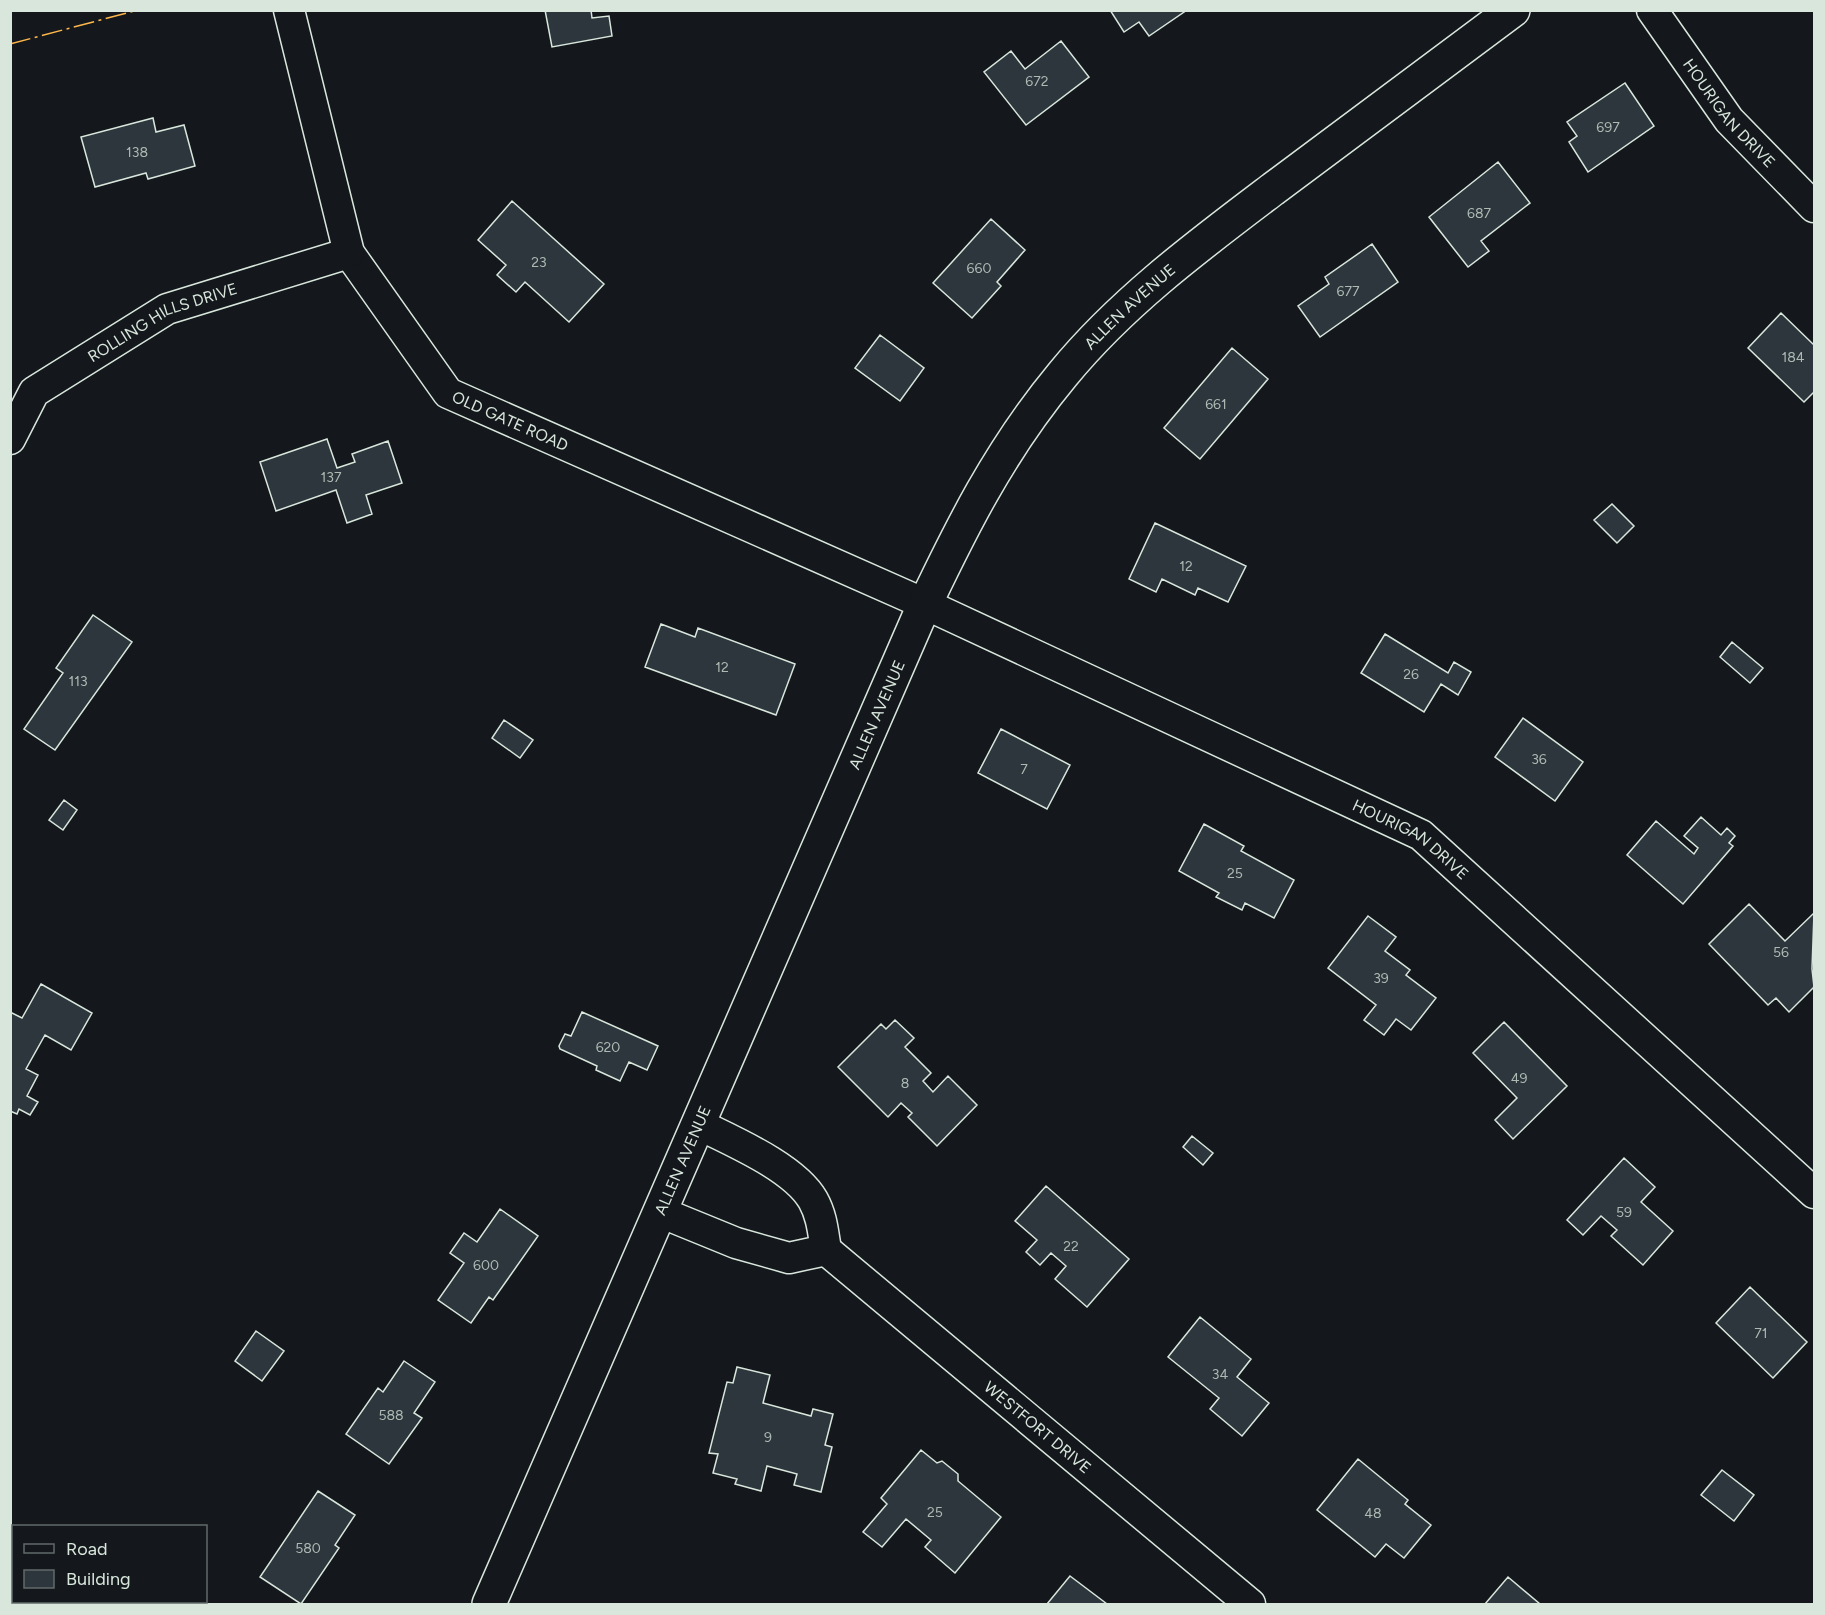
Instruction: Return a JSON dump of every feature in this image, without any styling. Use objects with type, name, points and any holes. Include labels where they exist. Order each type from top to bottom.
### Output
[{"type":"street","name":"OLD GATE ROAD","points":[[290,10],[349,253],[448,393],[925,604]]},
{"type":"street","name":"ALLEN AVENUE","points":[[489,1605],[925,604],[959,531],[985,484],[1037,406],[1094,339],[1157,280],[1240,213],[1513,10]]},
{"type":"street","name":"HOURIGAN DRIVE","points":[[1652,10],[1729,120],[1815,207]]},
{"type":"street","name":"ROLLING HILLS DRIVE","points":[[10,439],[34,392],[167,309],[349,253]]},
{"type":"street","name":"HOURIGAN DRIVE","points":[[925,604],[1421,835],[1815,1193]]},
{"type":"street","points":[[660,1212],[736,1243],[789,1258],[826,1250],[821,1217],[812,1198],[798,1182],[751,1151],[698,1124]]},
{"type":"street","name":"WESTFORT DRIVE","points":[[826,1250],[1250,1605]]},
{"type":"building","points":[[545,10],[591,10],[592,18],[609,16],[612,36],[552,47]]},
{"type":"building","points":[[1110,10],[1187,10],[1149,36],[1139,22],[1124,32]]},
{"type":"building","points":[[1061,41],[1089,77],[1026,125],[984,72],[1011,51],[1025,69]]},
{"type":"building","points":[[1625,83],[1654,126],[1588,172],[1569,142],[1577,136],[1567,122]]},
{"type":"building","points":[[153,118],[156,132],[184,125],[195,166],[148,179],[146,173],[95,187],[81,137]]},
{"type":"building","points":[[1498,162],[1530,203],[1481,241],[1489,251],[1468,267],[1429,217]]},
{"type":"building","points":[[512,201],[604,284],[569,322],[525,282],[516,292],[497,275],[506,265],[478,240]]},
{"type":"building","points":[[991,219],[1025,250],[997,282],[1001,286],[972,318],[933,283]]},
{"type":"building","points":[[1372,244],[1398,282],[1320,337],[1298,306],[1329,284],[1325,277]]},
{"type":"building","points":[[1781,313],[1814,345],[1814,392],[1804,402],[1748,348]]},
{"type":"building","points":[[880,335],[924,368],[900,401],[855,368]]},
{"type":"building","points":[[1232,348],[1268,379],[1200,459],[1164,428]]},
{"type":"building","points":[[327,439],[337,468],[355,462],[352,454],[388,441],[402,483],[366,495],[372,514],[347,523],[336,490],[276,511],[260,462]]},
{"type":"building","points":[[1612,504],[1634,526],[1617,543],[1594,520]]},
{"type":"building","points":[[1155,523],[1246,566],[1228,602],[1198,588],[1195,595],[1162,579],[1156,592],[1129,579]]},
{"type":"building","points":[[93,615],[132,642],[55,750],[24,729],[63,673],[56,668]]},
{"type":"building","points":[[661,624],[695,637],[698,628],[795,664],[776,715],[645,667]]},
{"type":"building","points":[[1385,634],[1448,673],[1454,662],[1471,672],[1458,695],[1441,684],[1424,712],[1361,673]]},
{"type":"building","points":[[1732,642],[1763,668],[1750,683],[1720,657]]},
{"type":"building","points":[[1523,718],[1583,762],[1555,801],[1495,757]]},
{"type":"building","points":[[504,720],[533,740],[520,758],[492,738]]},
{"type":"building","points":[[1001,729],[1070,765],[1047,809],[978,773]]},
{"type":"building","points":[[64,800],[77,810],[63,830],[49,820]]},
{"type":"building","points":[[1701,817],[1721,835],[1727,828],[1735,836],[1729,843],[1733,846],[1683,904],[1627,855],[1656,821],[1694,854],[1698,848],[1684,836]]},
{"type":"building","points":[[1204,824],[1244,846],[1241,851],[1294,880],[1274,918],[1245,903],[1242,910],[1216,897],[1219,893],[1179,871]]},
{"type":"building","points":[[1749,904],[1785,941],[1814,913],[1812,969],[1814,987],[1789,1012],[1776,998],[1768,1005],[1709,944]]},
{"type":"building","points":[[1368,916],[1396,937],[1385,951],[1410,970],[1406,975],[1436,998],[1411,1030],[1396,1019],[1384,1035],[1364,1020],[1376,1005],[1328,968]]},
{"type":"building","points":[[41,984],[92,1013],[71,1050],[45,1035],[26,1069],[38,1075],[27,1096],[38,1102],[30,1115],[19,1109],[17,1114],[10,1111],[10,1012],[22,1018]]},
{"type":"building","points":[[582,1012],[658,1046],[647,1070],[629,1062],[620,1081],[596,1070],[597,1066],[560,1049],[559,1046],[565,1034],[571,1036]]},
{"type":"building","points":[[895,1020],[914,1038],[905,1047],[931,1073],[923,1081],[933,1092],[948,1076],[977,1105],[937,1146],[908,1117],[912,1113],[901,1103],[888,1117],[838,1067],[881,1024],[886,1029]]},
{"type":"building","points":[[1504,1022],[1567,1086],[1513,1139],[1495,1120],[1517,1098],[1473,1053]]},
{"type":"building","points":[[1192,1136],[1213,1153],[1203,1165],[1183,1147]]},
{"type":"building","points":[[1624,1158],[1655,1187],[1641,1202],[1673,1231],[1643,1265],[1611,1236],[1617,1230],[1601,1216],[1583,1235],[1567,1220]]},
{"type":"building","points":[[1046,1186],[1129,1259],[1087,1307],[1055,1279],[1066,1266],[1051,1253],[1040,1265],[1026,1252],[1037,1240],[1015,1221]]},
{"type":"building","points":[[500,1209],[538,1236],[493,1300],[489,1297],[471,1323],[438,1300],[464,1263],[450,1253],[464,1233],[477,1242]]},
{"type":"building","points":[[1750,1287],[1807,1342],[1773,1378],[1716,1323]]},
{"type":"building","points":[[1200,1317],[1251,1359],[1237,1377],[1269,1403],[1242,1436],[1210,1409],[1219,1398],[1168,1357]]},
{"type":"building","points":[[256,1331],[284,1351],[262,1381],[235,1361]]},
{"type":"building","points":[[404,1361],[435,1382],[414,1413],[422,1418],[389,1464],[346,1434],[378,1388],[383,1392]]},
{"type":"building","points":[[737,1367],[770,1375],[763,1403],[811,1416],[813,1409],[833,1414],[825,1445],[832,1447],[821,1492],[794,1485],[797,1474],[767,1466],[761,1491],[735,1484],[737,1479],[713,1473],[718,1454],[709,1453],[727,1382],[733,1383]]},
{"type":"building","points":[[921,1450],[937,1463],[942,1461],[958,1474],[958,1481],[1001,1517],[955,1573],[925,1547],[931,1540],[906,1519],[882,1547],[863,1532],[887,1504],[881,1498]]},
{"type":"building","points":[[1358,1459],[1408,1500],[1405,1504],[1431,1525],[1404,1558],[1386,1544],[1375,1557],[1317,1510]]},
{"type":"building","points":[[1722,1470],[1754,1495],[1734,1521],[1701,1495]]},
{"type":"building","points":[[318,1491],[355,1515],[335,1545],[339,1548],[301,1604],[260,1577]]},
{"type":"building","points":[[1070,1576],[1107,1604],[1047,1604]]},
{"type":"building","points":[[1508,1577],[1540,1604],[1485,1604]]},
{"type":"power","points":[[10,44],[138,10]]}]
